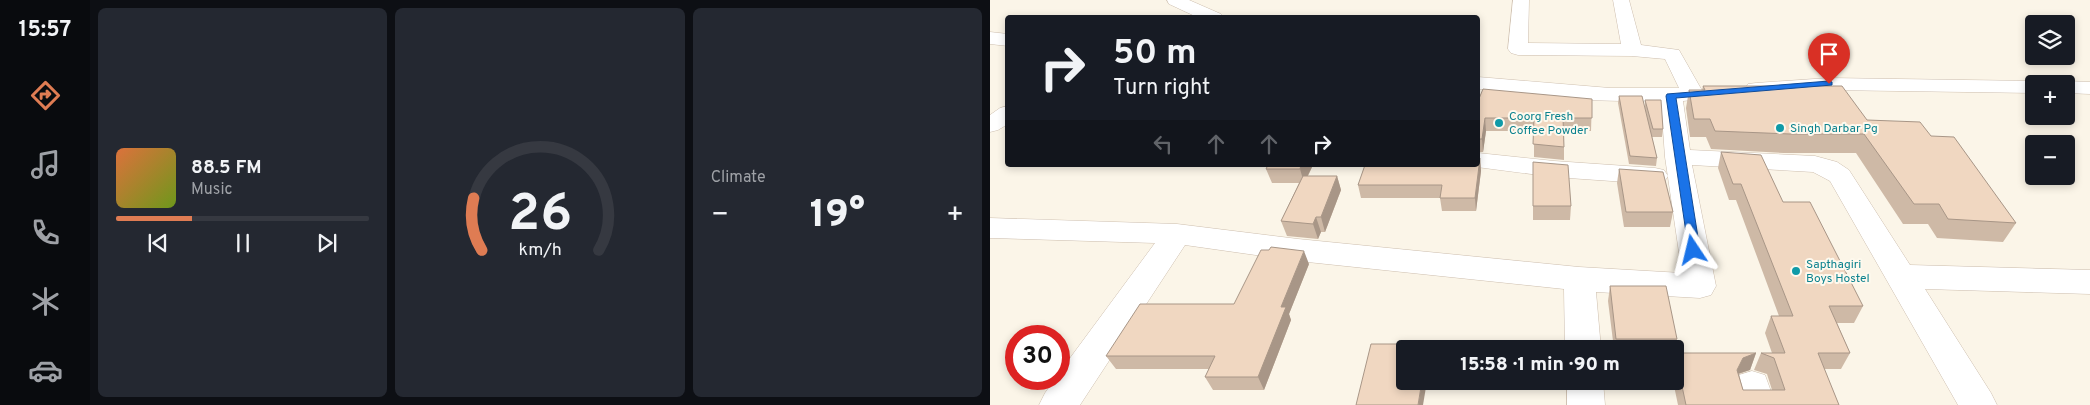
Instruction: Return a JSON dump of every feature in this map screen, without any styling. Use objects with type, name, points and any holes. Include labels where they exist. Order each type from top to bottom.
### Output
[{"type":"street","points":[[1175,0],[1208,15]]},
{"type":"street","points":[[1521,0],[1518,49],[1632,50],[1672,54],[1702,93]]},
{"type":"street","points":[[1621,0],[1632,50]]},
{"type":"street","points":[[990,38],[1005,40]]},
{"type":"street","points":[[1480,82],[1579,92],[1702,93],[1829,84],[2025,87]]},
{"type":"street","points":[[2075,87],[2090,88]]},
{"type":"street","points":[[995,233],[1177,234],[1298,250],[1579,279],[1700,286],[1680,167],[1702,93]]},
{"type":"street","points":[[1480,161],[1554,169],[1815,164],[1828,168],[1840,176],[1978,405]]},
{"type":"street","points":[[1058,405],[1177,234]]},
{"type":"street","points":[[1901,277],[2090,282]]},
{"type":"street","points":[[1579,279],[1582,340]]},
{"type":"street","points":[[1585,390],[1586,405]]},
{"type":"building","points":[[1703,86],[1842,86],[1867,120],[1920,122],[1931,136],[1954,137],[2016,223],[1948,219],[1939,204],[1914,204],[1864,134],[1715,131],[1710,119],[1694,119],[1689,90],[1705,90]]},
{"type":"building","points":[[1483,89],[1592,99],[1592,118],[1563,118],[1564,147],[1533,144],[1534,118],[1485,118],[1482,139],[1480,139],[1480,96]]},
{"type":"building","points":[[1619,96],[1642,96],[1657,158],[1630,156]]},
{"type":"building","points":[[1645,100],[1661,100],[1663,129],[1653,129]]},
{"type":"building","points":[[1721,152],[1761,155],[1783,202],[1810,202],[1863,306],[1829,306],[1850,353],[1818,353],[1839,405],[1686,405],[1683,390],[1684,353],[1756,353],[1743,358],[1737,370],[1743,390],[1785,390],[1774,358],[1761,353],[1785,353],[1771,316],[1793,316],[1741,184],[1733,184]]},
{"type":"building","points":[[1533,162],[1568,165],[1571,206],[1533,206]]},
{"type":"building","points":[[1267,167],[1300,167],[1300,169],[1266,169]]},
{"type":"building","points":[[1364,167],[1479,167],[1475,198],[1440,198],[1442,185],[1358,185]]},
{"type":"building","points":[[1619,169],[1663,172],[1673,212],[1626,212]]},
{"type":"building","points":[[1303,176],[1337,176],[1321,217],[1316,217],[1313,224],[1281,221]]},
{"type":"building","points":[[1271,247],[1304,251],[1281,307],[1286,307],[1258,377],[1205,377],[1215,356],[1106,356],[1140,304],[1234,304],[1261,250],[1269,250]]},
{"type":"building","points":[[1610,286],[1666,286],[1677,339],[1616,339]]},
{"type":"building","points":[[1371,344],[1396,344],[1396,390],[1420,390],[1418,405],[1356,405]]},
{"type":"place","name":"Coorg Fresh Coffee Powder","points":[[1499,123]]},
{"type":"place","name":"Singh Darbar Pg","points":[[1780,128]]},
{"type":"place","name":"Sapthagiri Boys Hostel","points":[[1796,271]]},
{"type":"route","points":[[1693,250],[1678,157],[1671,96],[1829,84]]}]
